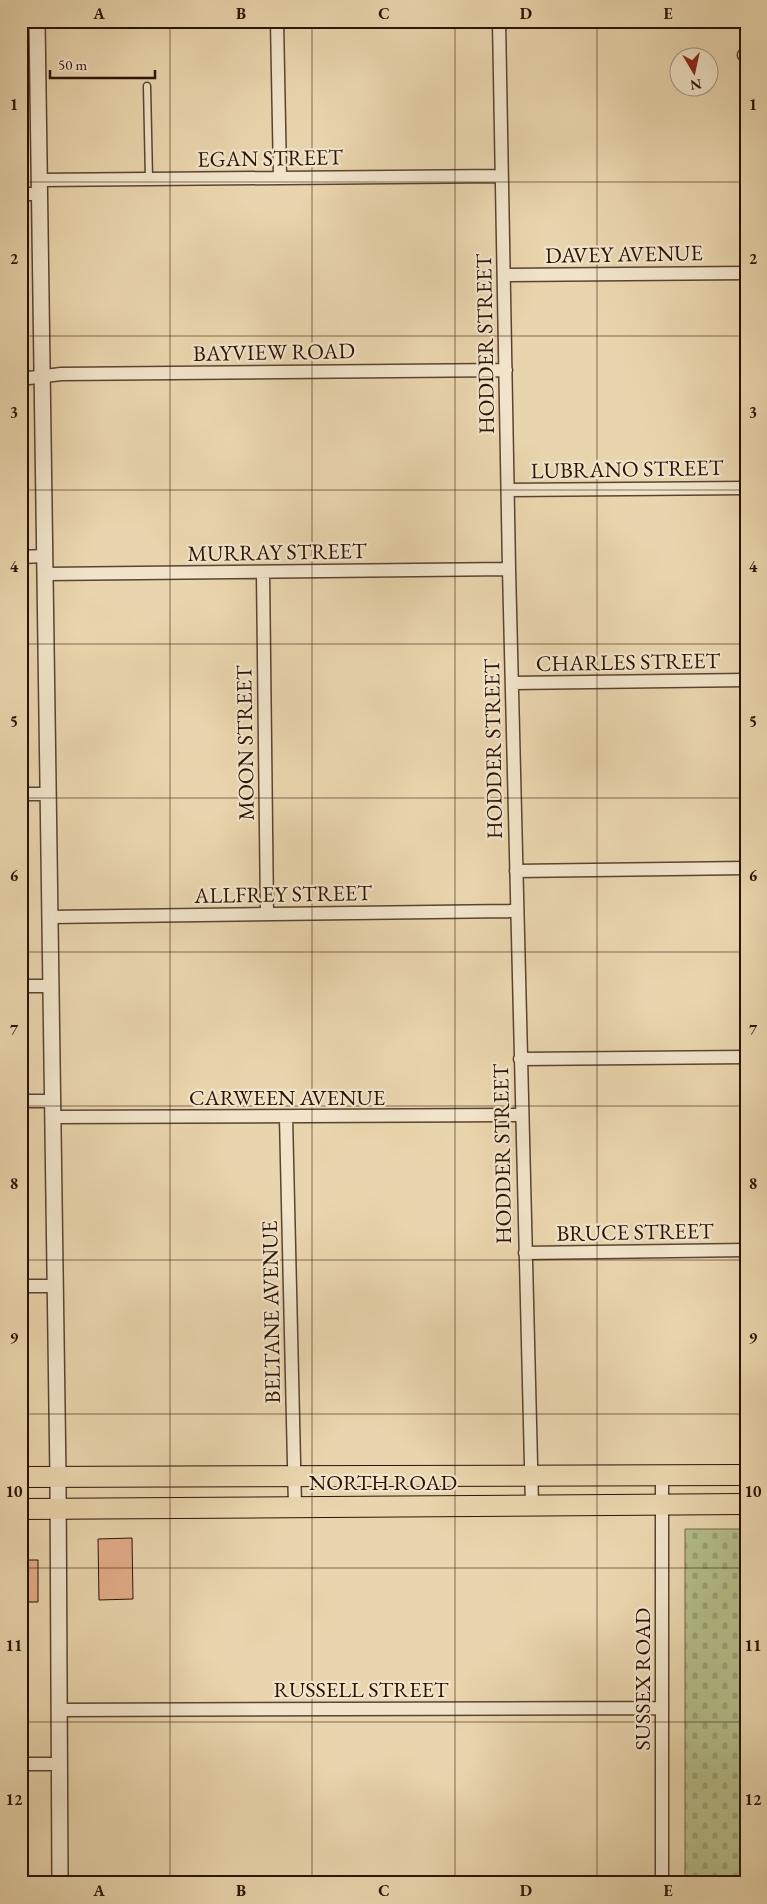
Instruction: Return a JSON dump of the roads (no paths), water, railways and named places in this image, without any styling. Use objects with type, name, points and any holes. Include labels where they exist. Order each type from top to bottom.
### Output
[{"type":"highway","name":"NORTH ROAD","points":[[21,1477],[746,1475]]},
{"type":"highway","points":[[185,1478],[185,1508]]},
{"type":"highway","name":"NORTH ROAD","points":[[21,1509],[746,1504]]},
{"type":"street","points":[[37,21],[58,1477],[60,1883]]},
{"type":"street","points":[[278,21],[280,178]]},
{"type":"street","name":"HODDER STREET","points":[[499,21],[524,1253],[532,1505]]},
{"type":"street","name":"EGAN STREET","points":[[39,187],[149,179],[501,176]]},
{"type":"street","points":[[21,186],[39,187]]},
{"type":"street","points":[[21,194],[39,187]]},
{"type":"street","name":"DAVEY AVENUE","points":[[504,275],[746,272]]},
{"type":"street","name":"BAYVIEW ROAD","points":[[21,379],[61,374],[506,370]]},
{"type":"street","name":"LUBRANO STREET","points":[[508,490],[746,488]]},
{"type":"street","points":[[21,557],[45,556]]},
{"type":"street","name":"MURRAY STREET","points":[[45,574],[509,569]]},
{"type":"street","name":"MOON STREET","points":[[263,572],[267,914]]},
{"type":"street","name":"CHARLES STREET","points":[[512,683],[746,680]]},
{"type":"street","points":[[21,794],[48,794]]},
{"type":"street","points":[[516,871],[746,868]]},
{"type":"street","name":"ALLFREY STREET","points":[[49,917],[517,911]]},
{"type":"street","points":[[21,986],[50,986]]},
{"type":"street","points":[[520,1059],[746,1057]]},
{"type":"street","points":[[21,1101],[52,1101]]},
{"type":"street","name":"CARWEEN AVENUE","points":[[52,1117],[522,1115]]},
{"type":"street","name":"BELTANE AVENUE","points":[[286,1117],[295,1506]]},
{"type":"street","name":"BRUCE STREET","points":[[524,1253],[746,1250]]},
{"type":"street","points":[[21,1286],[55,1286]]},
{"type":"street","name":"SUSSEX ROAD","points":[[662,1476],[662,1883]]},
{"type":"street","name":"RUSSELL STREET","points":[[60,1710],[662,1708]]},
{"type":"street","points":[[21,1764],[60,1764]]},
{"type":"lane","points":[[147,86],[149,179]]}]
